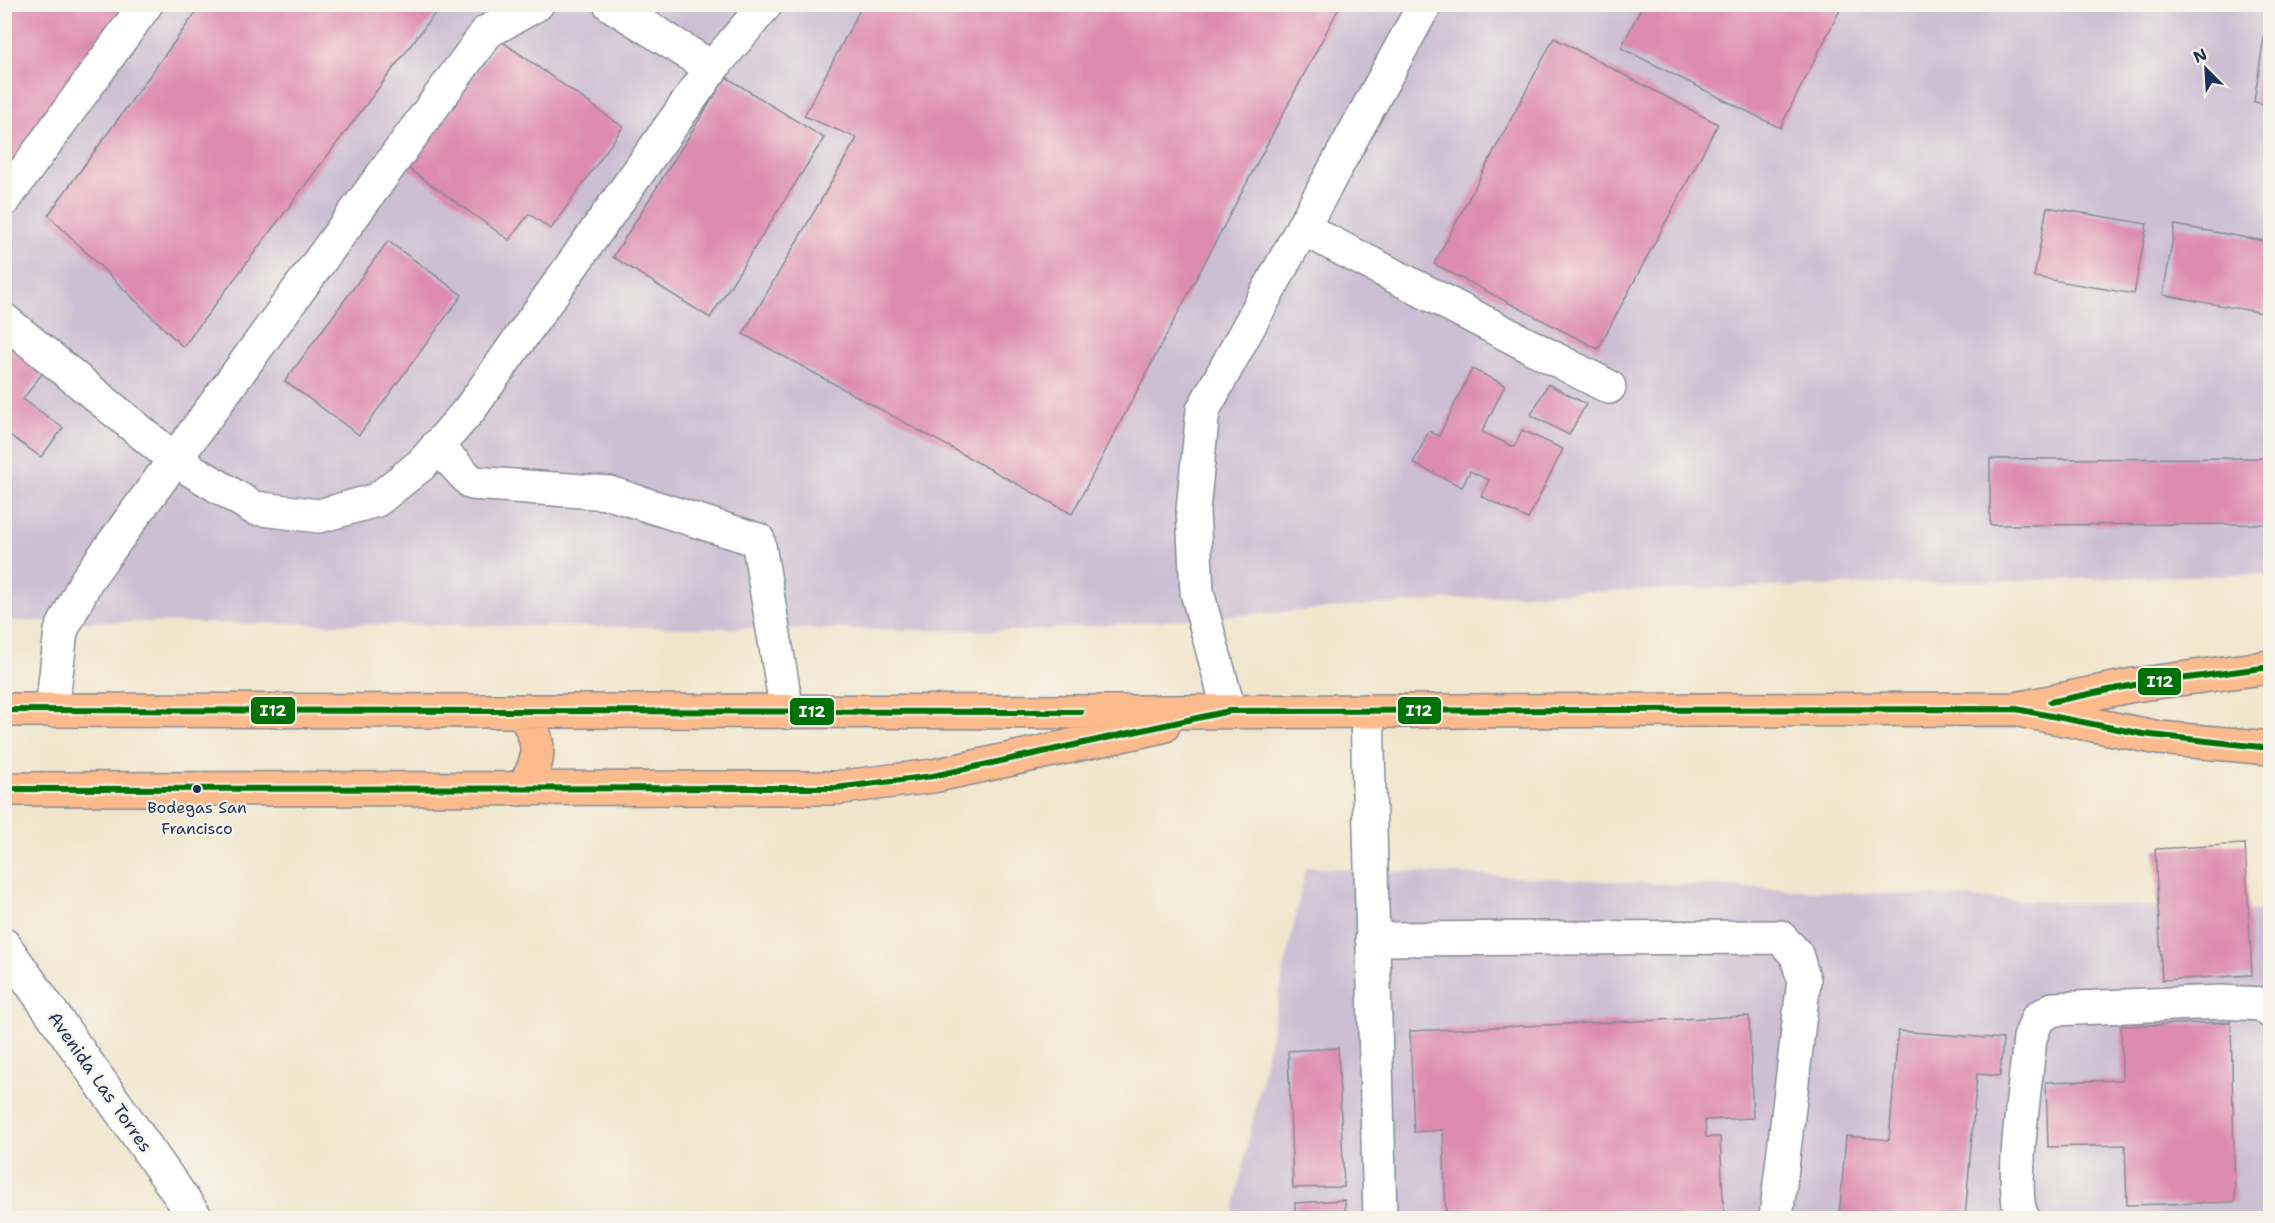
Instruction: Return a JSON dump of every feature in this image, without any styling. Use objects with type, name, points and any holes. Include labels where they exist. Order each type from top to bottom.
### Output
[{"type":"main road","points":[[4,710],[787,712],[2016,709],[2134,685],[2271,668]]},
{"type":"main road","points":[[2016,709],[2159,738],[2271,748]]},
{"type":"main road","points":[[4,789],[805,789],[885,783],[933,776],[1228,711]]},
{"type":"main road","points":[[520,789],[530,778],[537,765],[538,750],[536,736],[521,712]]},
{"type":"street","points":[[4,200],[146,4]]},
{"type":"street","points":[[52,710],[61,631],[86,581],[488,32],[537,4]]},
{"type":"street","points":[[4,320],[175,460],[254,508],[319,516],[377,500],[422,464],[470,409],[712,68],[766,4]]},
{"type":"street","points":[[1228,711],[1197,592],[1193,510],[1203,410],[1425,4]]},
{"type":"street","points":[[614,6],[712,68]]},
{"type":"street","points":[[1302,228],[1609,387]]},
{"type":"street","points":[[437,446],[472,483],[609,493],[758,540],[787,712]]},
{"type":"street","points":[[1367,711],[1380,1218]]},
{"type":"street","points":[[1372,939],[1780,937],[1796,954],[1804,980],[1776,1218]]},
{"type":"street","name":"Avenida Las Torres","points":[[4,945],[196,1218]]},
{"type":"street","points":[[2023,1218],[2019,1211],[2017,1185],[2030,1038],[2037,1019],[2053,1009],[2221,1002],[2262,1004],[2271,1011]]},
{"type":"shaded area","points":[[5,5],[2270,5],[2270,574],[1540,593],[1025,631],[5,621]]},
{"type":"shaded area","points":[[1306,867],[2270,912],[2270,1218],[1232,1218]]},
{"type":"building","points":[[4,4],[137,4],[4,190]]},
{"type":"building","points":[[202,4],[442,4],[183,347],[48,215]]},
{"type":"building","points":[[863,4],[1341,4],[1072,514],[743,334],[857,138],[804,116]]},
{"type":"building","points":[[1643,4],[1843,4],[1780,128],[1621,48]]},
{"type":"building","points":[[2270,5],[2270,105],[2254,102]]},
{"type":"building","points":[[1554,38],[1718,124],[1598,349],[1434,264]]},
{"type":"building","points":[[500,40],[623,127],[551,229],[529,214],[509,240],[408,168]]},
{"type":"building","points":[[726,77],[824,138],[710,318],[613,257]]},
{"type":"building","points":[[2047,207],[2147,224],[2134,294],[2034,277]]},
{"type":"building","points":[[2175,225],[2270,242],[2270,272],[2263,313],[2163,295]]},
{"type":"building","points":[[388,241],[462,295],[359,435],[285,381]]},
{"type":"building","points":[[4,343],[44,371],[23,399],[63,428],[41,457],[4,431]]},
{"type":"building","points":[[1472,369],[1505,385],[1482,432],[1514,447],[1522,430],[1563,449],[1528,519],[1481,496],[1489,480],[1470,471],[1462,487],[1413,463],[1429,431],[1439,436]]},
{"type":"building","points":[[1548,384],[1586,404],[1569,435],[1531,415]]},
{"type":"building","points":[[2270,458],[2270,524],[1990,525],[1990,459]]},
{"type":"building","points":[[2245,844],[2252,975],[2162,980],[2155,849]]},
{"type":"building","points":[[1749,1016],[1753,1118],[1705,1120],[1706,1137],[1720,1137],[1724,1218],[1446,1218],[1443,1130],[1414,1132],[1410,1031]]},
{"type":"building","points":[[2231,1022],[2235,1202],[2127,1205],[2125,1145],[2048,1147],[2046,1082],[2122,1080],[2121,1026]]},
{"type":"building","points":[[1898,1031],[2003,1039],[2000,1076],[1977,1074],[1965,1218],[1839,1218],[1846,1136],[1889,1140]]},
{"type":"building","points":[[1338,1048],[1344,1187],[1293,1188],[1288,1051]]},
{"type":"building","points":[[1345,1200],[1345,1218],[1295,1218],[1295,1203]]},
{"type":"transit line","name":"I12","points":[[2050,702],[2134,685],[2270,667]]},
{"type":"transit line","name":"I12","points":[[4,789],[835,788],[933,776],[1229,711],[2016,709],[2143,734],[2270,748]]},
{"type":"transit line","name":"I12","points":[[4,710],[1081,712]]},
{"type":"place","name":"Bodegas San Francisco","points":[[197,789]]}]
